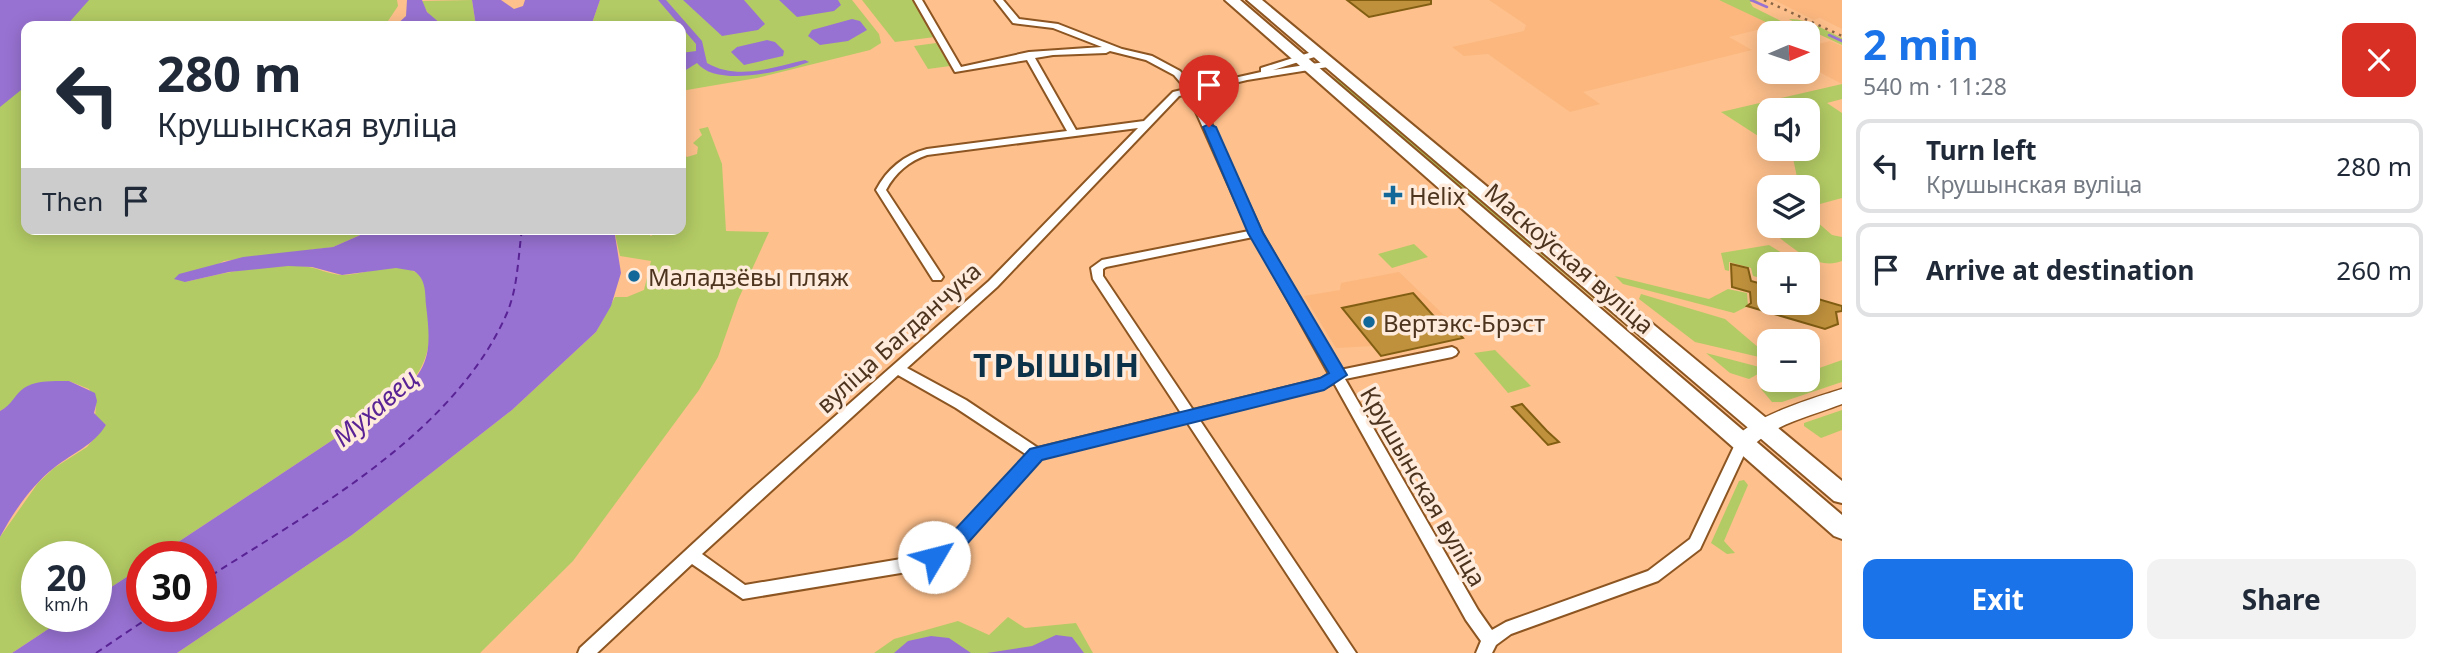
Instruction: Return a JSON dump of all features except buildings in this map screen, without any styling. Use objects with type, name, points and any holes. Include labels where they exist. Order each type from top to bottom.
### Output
[{"type":"main road","name":"Маскоўская вуліца","points":[[1232,0],[1314,61],[1842,494]]},
{"type":"main road","name":"Маскоўская вуліца","points":[[1254,0],[1314,61],[1842,528]]},
{"type":"main road","points":[[1743,442],[1763,427],[1842,396]]},
{"type":"street","points":[[918,0],[958,70],[1029,55],[1080,49],[1119,51]]},
{"type":"street","points":[[999,0],[1016,21],[1056,26],[1119,51],[1167,65],[1191,89]]},
{"type":"street","points":[[1029,55],[1073,133]]},
{"type":"street","name":"вуліца Багданчука","points":[[1247,77],[1314,61]]},
{"type":"street","name":"вуліца Багданчука","points":[[586,653],[896,368],[993,284],[1176,94],[1314,61]]},
{"type":"street","name":"Крушынская вуліца","points":[[1191,89],[1256,233],[1339,375],[1343,390],[1487,647]]},
{"type":"street","points":[[937,277],[881,190],[890,176],[918,153],[1146,124]]},
{"type":"street","points":[[1256,233],[1102,264],[1097,268],[1097,276],[1187,415],[1348,653]]},
{"type":"street","points":[[693,556],[743,592],[914,564],[934,557],[953,545],[1036,454],[1324,383],[1339,375],[1452,352]]},
{"type":"street","points":[[896,368],[961,404],[1036,454]]},
{"type":"street","points":[[1487,647],[1506,629],[1653,576],[1667,568],[1695,544],[1743,442]]},
{"type":"shaded area","points":[[0,0],[89,0],[70,21],[21,21],[21,90],[0,107]]},
{"type":"shaded area","points":[[407,0],[422,0],[427,12],[438,21],[400,21],[406,16]]},
{"type":"shaded area","points":[[472,0],[501,0],[514,9],[523,6],[525,0],[600,0],[593,21],[475,21]]},
{"type":"shaded area","points":[[658,0],[666,0],[684,21],[676,21]]},
{"type":"shaded area","points":[[683,0],[744,0],[765,24],[758,30],[722,36]]},
{"type":"shaded area","points":[[779,0],[838,0],[841,5],[834,11],[797,17]]},
{"type":"shaded area","points":[[1489,0],[1719,0],[1768,21],[1757,21],[1757,30],[1729,37],[1752,50],[1583,92],[1600,104],[1570,112],[1488,54],[1464,56],[1452,47],[1524,31],[1526,25]]},
{"type":"shaded area","points":[[1774,0],[1842,0],[1842,29],[1820,18],[1814,20]]},
{"type":"shaded area","points":[[852,19],[860,21],[867,30],[848,41],[820,45],[808,36],[812,30]]},
{"type":"shaded area","points":[[686,23],[702,41],[707,63],[719,68],[743,72],[805,60],[809,62],[751,75],[719,75],[707,71],[697,63],[686,70],[686,52],[696,51],[696,44],[686,32]]},
{"type":"shaded area","points":[[767,40],[775,42],[784,51],[783,56],[744,65],[731,52],[737,47]]},
{"type":"shaded area","points":[[1830,41],[1842,46],[1842,84],[1820,72],[1820,44]]},
{"type":"shaded area","points":[[360,235],[615,235],[621,273],[611,306],[596,332],[512,410],[352,535],[217,626],[217,541],[180,541],[390,402],[421,370],[429,336],[424,286],[414,271],[396,268],[342,275],[312,267],[288,266],[229,272],[185,282],[174,279],[179,274],[243,257],[333,247]]},
{"type":"shaded area","points":[[1399,272],[1448,319],[1463,338],[1381,356],[1372,346],[1336,348],[1304,296],[1340,290],[1341,283]]},
{"type":"shaded area","points":[[69,381],[95,393],[97,401],[94,413],[106,425],[89,443],[55,467],[31,490],[0,537],[0,411],[29,385]]},
{"type":"shaded area","points":[[126,577],[126,632],[208,632],[177,653],[12,653],[44,632],[112,632],[112,587]]},
{"type":"shaded area","points":[[1056,635],[1072,637],[1084,653],[987,653],[1032,646]]},
{"type":"shaded area","points":[[931,636],[949,638],[971,653],[894,653],[908,641]]},
{"type":"green space","points":[[0,0],[397,0],[398,6],[388,21],[21,21],[21,235],[360,235],[333,247],[224,261],[185,282],[272,266],[302,266],[344,275],[392,268],[410,270],[422,278],[424,284],[429,337],[425,359],[415,378],[390,402],[180,541],[126,541],[126,577],[112,587],[112,541],[21,541],[21,632],[44,632],[12,653],[0,653],[0,537],[38,483],[54,468],[87,447],[106,425],[95,417],[96,405],[89,389],[69,381],[28,386],[13,403],[0,411]]},
{"type":"green space","points":[[472,0],[475,21],[437,21],[426,10],[422,1]]},
{"type":"green space","points":[[600,0],[852,0],[879,34],[881,43],[870,50],[757,78],[686,90],[686,21],[593,21]]},
{"type":"green space","points":[[862,0],[912,0],[935,37],[895,42]]},
{"type":"green space","points":[[1719,0],[1756,0],[1759,2],[1750,2],[1753,7],[1781,21],[1764,21]]},
{"type":"green space","points":[[1820,28],[1842,38],[1842,45],[1820,35]]},
{"type":"green space","points":[[936,43],[950,66],[928,69],[914,46]]},
{"type":"green space","points":[[1339,78],[1711,394],[1709,396],[1333,79]]},
{"type":"green space","points":[[1842,84],[1842,99],[1827,103],[1842,113],[1842,198],[1820,204],[1820,175],[1797,175],[1794,161],[1820,161],[1820,98],[1782,98]]},
{"type":"green space","points":[[1757,104],[1757,135],[1721,112]]},
{"type":"green space","points":[[708,127],[722,164],[726,231],[769,232],[738,300],[718,357],[699,390],[573,561],[480,653],[177,653],[208,632],[217,632],[217,626],[352,535],[512,410],[596,332],[615,297],[627,297],[644,290],[651,261],[620,256],[615,235],[686,235],[686,156],[697,154],[698,147],[693,143],[702,135],[699,129]]},
{"type":"green space","points":[[1820,224],[1832,235],[1842,237],[1842,261],[1822,263],[1820,252],[1799,252],[1780,238],[1820,238]]},
{"type":"green space","points":[[1414,244],[1428,257],[1392,268],[1378,254]]},
{"type":"green space","points":[[1769,245],[1780,252],[1757,252],[1757,277],[1753,276],[1751,268],[1729,262],[1729,271],[1725,270],[1721,253]]},
{"type":"green space","points":[[1615,276],[1709,299],[1728,289],[1747,293],[1748,306],[1734,313],[1623,284]]},
{"type":"green space","points":[[1641,294],[1725,319],[1757,346],[1757,357],[1695,342],[1639,299]]},
{"type":"green space","points":[[1495,350],[1531,386],[1508,393],[1474,353]]},
{"type":"green space","points":[[1706,353],[1757,366],[1757,375],[1749,379],[1730,373]]},
{"type":"green space","points":[[1842,360],[1842,382],[1820,389],[1820,368]]},
{"type":"green space","points":[[1764,392],[1812,392],[1782,402],[1772,402]]},
{"type":"green space","points":[[1842,410],[1842,430],[1821,438],[1804,426],[1804,423]]},
{"type":"green space","points":[[1744,480],[1748,485],[1724,541],[1735,553],[1727,554],[1711,543],[1739,481]]},
{"type":"green space","points":[[1008,617],[1025,628],[1076,623],[1093,653],[874,653],[894,639],[958,621],[989,635]]},
{"type":"waterway","points":[[1751,0],[1767,7]]},
{"type":"waterway","points":[[1829,35],[1842,41]]},
{"type":"ferry route","points":[[217,572],[331,499],[415,434],[452,397],[483,357],[507,313],[516,282],[521,235]]},
{"type":"ferry route","points":[[96,653],[127,632]]},
{"type":"railway","points":[[1764,0],[1842,36]]},
{"type":"place","name":"Helix","points":[[1393,195]]},
{"type":"place","name":"Маладзёвы пляж","points":[[634,276]]},
{"type":"place","name":"Вертэкс-Брэст","points":[[1369,322]]},
{"type":"district","name":"ТРЫШЫН","points":[[1057,364]]},
{"type":"route","points":[[934,557],[959,539],[1036,454],[1324,383],[1339,375],[1256,233],[1209,127]]},
{"type":"water label","name":"Мухавец","points":[[375,407]]}]
